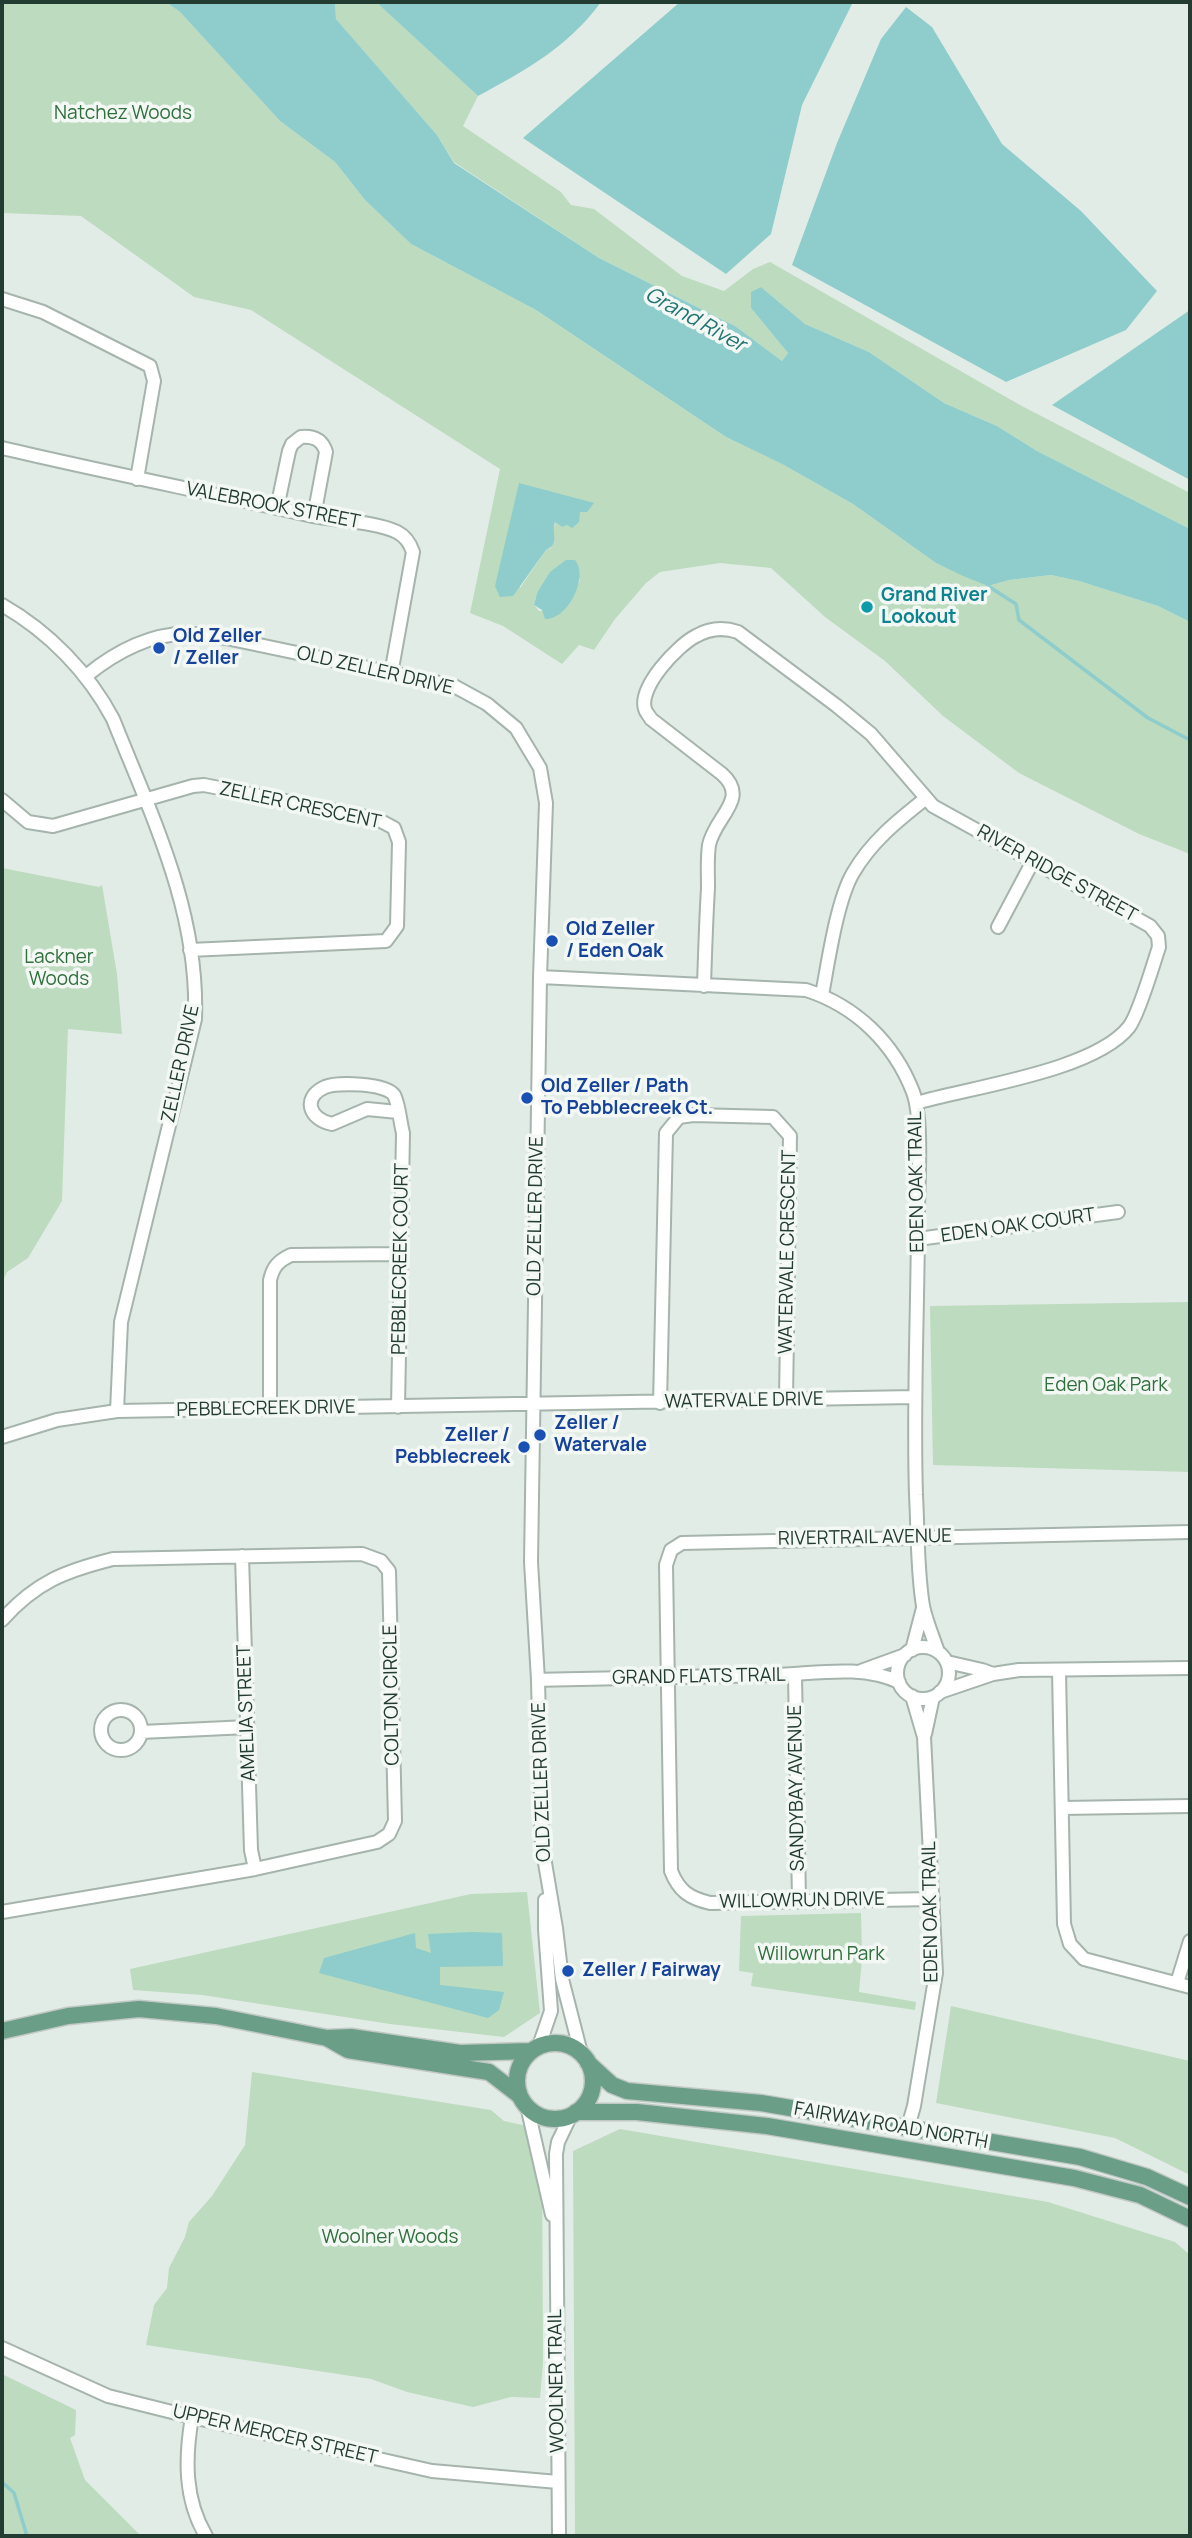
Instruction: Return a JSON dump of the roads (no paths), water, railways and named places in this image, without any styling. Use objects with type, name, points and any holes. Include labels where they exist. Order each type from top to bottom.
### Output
[{"type":"main road","points":[[2,2031],[68,2016],[139,2009],[216,2016],[327,2038],[351,2037],[472,2054],[535,2049],[555,2043],[566,2045],[585,2058],[592,2074],[592,2089],[586,2102],[573,2114],[547,2118],[535,2113],[489,2072],[348,2050],[327,2038]]},
{"type":"main road","points":[[523,2101],[517,2079],[519,2068],[535,2049]]},
{"type":"main road","name":"FAIRWAY ROAD NORTH","points":[[585,2058],[612,2085],[627,2091],[761,2103],[1080,2157],[1147,2177],[1190,2197]]},
{"type":"main road","name":"FAIRWAY ROAD NORTH","points":[[573,2114],[637,2112],[767,2126],[1074,2178],[1140,2195],[1190,2220]]},
{"type":"street","points":[[2,299],[43,312],[150,366],[154,381],[137,479]]},
{"type":"street","points":[[277,508],[292,444],[301,437],[312,437],[321,442],[326,452],[314,516]]},
{"type":"street","name":"VALEBROOK STREET","points":[[2,448],[137,479],[396,531],[405,538],[413,552],[391,674]]},
{"type":"street","name":"ZELLER DRIVE","points":[[2,605],[44,635],[86,676],[113,719],[174,872],[187,920],[196,996],[195,1018],[121,1322],[117,1411]]},
{"type":"street","name":"RIVER RIDGE STREET","points":[[704,986],[709,846],[720,818],[734,799],[734,791],[730,781],[722,774],[659,727],[645,709],[645,698],[656,674],[685,643],[697,635],[725,628],[738,632],[871,734],[933,806],[1150,926],[1158,936],[1159,947],[1131,1025],[1114,1042],[1089,1056],[993,1085],[916,1103]]},
{"type":"street","name":"OLD ZELLER DRIVE","points":[[86,676],[99,665],[138,643],[191,633],[226,638],[454,686],[488,704],[516,728],[540,768],[546,803],[540,977],[531,1562],[538,1680],[542,1845],[564,1989],[585,2058]]},
{"type":"street","name":"ZELLER CRESCENT","points":[[146,800],[193,786],[217,787],[377,819],[394,828],[399,842],[397,926],[386,941],[190,950]]},
{"type":"street","points":[[822,995],[843,898],[851,875],[880,836],[925,799]]},
{"type":"street","points":[[2,800],[28,822],[45,826],[146,800]]},
{"type":"street","points":[[998,927],[1033,861]]},
{"type":"street","name":"EDEN OAK TRAIL","points":[[540,977],[806,990],[822,995],[862,1019],[894,1054],[916,1103],[918,1239],[914,1397],[918,1536],[923,1607],[938,1652]]},
{"type":"street","name":"PEBBLECREEK COURT","points":[[398,1112],[367,1110],[332,1124],[316,1118],[312,1113],[311,1103],[315,1094],[330,1085],[366,1085],[386,1088],[394,1094],[403,1133],[398,1407]]},
{"type":"street","name":"WATERVALE CRESCENT","points":[[660,1403],[666,1133],[679,1117],[693,1115],[773,1117],[790,1136],[786,1399]]},
{"type":"street","name":"EDEN OAK COURT","points":[[918,1239],[1118,1212]]},
{"type":"street","points":[[270,1408],[272,1269],[280,1260],[290,1255],[400,1254]]},
{"type":"street","name":"WATERVALE DRIVE","points":[[533,1405],[914,1397]]},
{"type":"street","name":"PEBBLECREEK DRIVE","points":[[2,1437],[57,1420],[117,1411],[533,1405]]},
{"type":"street","name":"RIVERTRAIL AVENUE","points":[[667,1677],[666,1564],[670,1550],[682,1543],[1190,1532]]},
{"type":"street","name":"COLTON CIRCLE","points":[[2,1620],[16,1604],[44,1583],[91,1564],[113,1559],[362,1554],[381,1561],[389,1572],[395,1821],[389,1833],[377,1842],[255,1869],[2,1912]]},
{"type":"street","name":"AMELIA STREET","points":[[242,1556],[251,1850],[255,1869]]},
{"type":"street","name":"EDEN OAK TRAIL","points":[[908,1652],[923,1607]]},
{"type":"street","points":[[993,1674],[947,1662],[930,1648],[908,1652],[898,1668],[899,1682],[912,1696],[919,1698],[993,1674],[1019,1670],[1190,1668]]},
{"type":"street","name":"GRAND FLATS TRAIL","points":[[861,1671],[908,1652]]},
{"type":"street","points":[[937,1694],[948,1678],[947,1662]]},
{"type":"street","name":"GRAND FLATS TRAIL","points":[[538,1680],[795,1675],[861,1671],[887,1676],[899,1682]]},
{"type":"street","points":[[1059,1671],[1064,1924],[1070,1944],[1079,1955],[1091,1962],[1184,1985],[1190,1941]]},
{"type":"street","name":"SANDYBAY AVENUE","points":[[795,1675],[799,1901]]},
{"type":"street","name":"WILLOWRUN DRIVE","points":[[667,1677],[671,1871],[685,1894],[710,1903],[933,1899]]},
{"type":"street","name":"EDEN OAK TRAIL","points":[[924,1737],[937,1694]]},
{"type":"street","name":"EDEN OAK TRAIL","points":[[908,2127],[914,2106],[936,1973],[924,1737],[912,1696]]},
{"type":"street","points":[[141,1732],[248,1727]]},
{"type":"street","points":[[1062,1808],[1190,1806]]},
{"type":"street","name":"OLD ZELLER DRIVE","points":[[535,2049],[551,2011],[545,1929],[546,1875]]},
{"type":"street","name":"WOOLNER TRAIL","points":[[523,2101],[555,2225]]},
{"type":"street","name":"WOOLNER TRAIL","points":[[559,2536],[556,2154],[558,2142],[573,2114]]},
{"type":"street","name":"UPPER MERCER STREET","points":[[2,2348],[107,2396],[192,2417],[251,2428],[432,2471],[558,2483]]},
{"type":"street","points":[[192,2417],[186,2477],[206,2536]]},
{"type":"water","name":"Grand River","points":[[166,2],[335,2],[336,19],[437,135],[454,163],[599,258],[735,326],[782,361],[788,353],[751,308],[751,292],[761,287],[805,324],[869,352],[944,403],[997,426],[1037,451],[1190,529],[1190,622],[1158,606],[1051,575],[1009,580],[988,586],[936,563],[853,504],[782,464],[726,437],[536,310],[411,244],[365,200],[335,162],[280,121],[180,12]]},
{"type":"water","points":[[376,2],[601,2],[560,45],[529,67],[478,96]]},
{"type":"water","points":[[680,2],[853,2],[802,105],[771,234],[726,274],[523,138]]},
{"type":"water","points":[[906,7],[932,27],[1002,144],[1081,211],[1157,291],[1126,330],[1006,382],[792,265],[837,143],[881,39]]},
{"type":"water","points":[[1190,310],[1190,480],[1052,405]]},
{"type":"water","points":[[519,483],[594,503],[587,512],[580,512],[579,522],[572,528],[567,525],[562,527],[555,522],[553,545],[546,550],[513,596],[500,597],[495,586]]},
{"type":"water","points":[[566,560],[575,560],[579,567],[578,586],[561,613],[545,619],[542,610],[534,605],[537,593],[550,572]]},
{"type":"water","points":[[415,1933],[416,1948],[431,1953],[428,1934],[502,1933],[503,1966],[440,1967],[440,1985],[504,1992],[499,2010],[488,2018],[319,1973],[324,1958]]},
{"type":"waterway","points":[[988,586],[1016,604],[1019,620],[1148,718],[1190,740]]},
{"type":"waterway","points":[[2,2482],[14,2493],[27,2536]]},
{"type":"place","name":"Grand River Lookout","points":[[867,607]]},
{"type":"place","name":"Old Zeller / Zeller","points":[[159,648]]},
{"type":"place","name":"Old Zeller / Eden Oak","points":[[552,941]]},
{"type":"place","name":"Old Zeller / Path To Pebblecreek Ct.","points":[[527,1098]]},
{"type":"place","name":"Zeller / Watervale","points":[[540,1435]]},
{"type":"place","name":"Zeller / Pebblecreek","points":[[524,1447]]},
{"type":"place","name":"Zeller / Fairway","points":[[568,1971]]},
{"type":"park label","name":"Natchez Woods","points":[[123,114]]},
{"type":"park label","name":"Lackner Woods","points":[[59,969]]},
{"type":"park label","name":"Eden Oak Park","points":[[1106,1386]]},
{"type":"park label","name":"Willowrun Park","points":[[821,1955]]},
{"type":"park label","name":"Woolner Woods","points":[[390,2238]]}]
